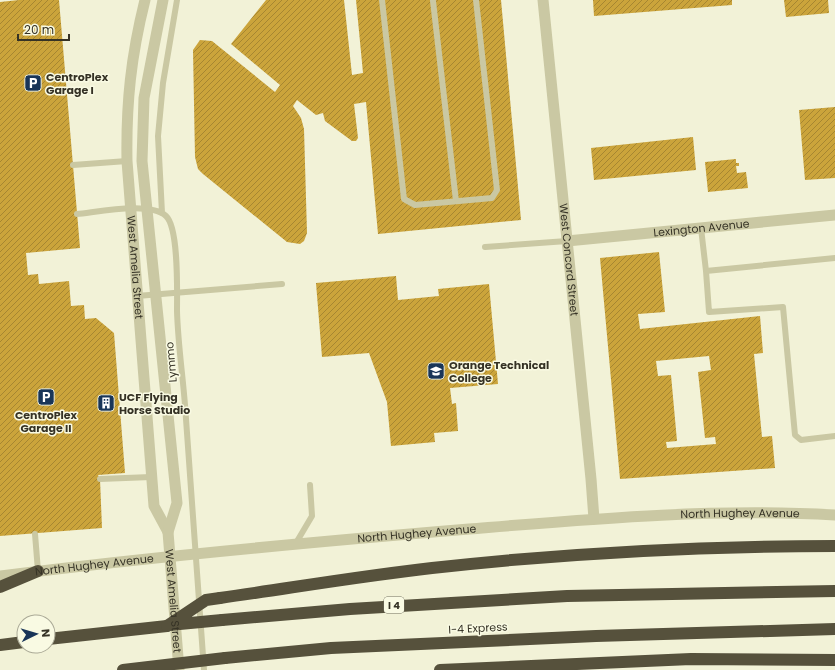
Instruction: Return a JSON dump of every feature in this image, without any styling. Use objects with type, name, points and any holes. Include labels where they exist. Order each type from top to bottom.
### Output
[{"type":"highway","points":[[167,626],[206,600],[398,572],[529,558],[699,548],[835,546]]},
{"type":"highway","points":[[0,587],[38,571]]},
{"type":"highway","name":"I 4","points":[[56,638],[222,620],[366,607],[567,596],[835,591]]},
{"type":"highway","name":"I-4 Express","points":[[123,670],[225,658],[331,648],[604,635],[835,629]]},
{"type":"highway","points":[[0,645],[16,643]]},
{"type":"highway","points":[[440,670],[691,659],[835,660]]},
{"type":"street","name":"West Amelia Street","points":[[145,0],[130,74],[126,117],[127,161],[154,506],[168,532]]},
{"type":"street","name":"West Amelia Street","points":[[163,0],[144,98],[142,161],[157,294],[177,503],[168,532],[179,670]]},
{"type":"street","name":"West Concord Street","points":[[542,0],[594,519]]},
{"type":"street","name":"Lexington Avenue","points":[[567,241],[835,215]]},
{"type":"street","name":"North Hughey Avenue","points":[[0,576],[170,555],[296,543],[594,519],[785,512],[835,515]]},
{"type":"lane","points":[[77,214],[147,208],[162,213],[158,136],[163,83],[177,0]]},
{"type":"lane","points":[[382,0],[404,199],[415,205],[492,198],[497,190],[476,0]]},
{"type":"lane","points":[[433,1],[456,201]]},
{"type":"lane","points":[[73,165],[127,161]]},
{"type":"lane","name":"Lymmo","points":[[162,213],[168,219],[174,240],[178,323],[186,416],[194,553],[204,670]]},
{"type":"lane","points":[[701,228],[709,312],[782,306],[796,435],[801,440],[835,436]]},
{"type":"lane","points":[[486,247],[567,241]]},
{"type":"lane","points":[[706,271],[835,258]]},
{"type":"lane","points":[[137,296],[282,284]]},
{"type":"lane","points":[[100,479],[151,477]]},
{"type":"lane","points":[[296,543],[312,516],[310,485]]},
{"type":"lane","points":[[35,534],[38,571]]},
{"type":"building","points":[[19,0],[59,0],[80,248],[26,253],[28,275],[38,274],[39,284],[69,281],[71,306],[84,305],[85,319],[96,318],[114,333],[125,473],[98,475],[100,479],[102,528],[0,536],[0,2]]},
{"type":"building","points":[[266,0],[344,0],[352,75],[363,73],[356,0],[501,0],[521,220],[378,234],[366,102],[354,104],[358,138],[356,141],[352,141],[325,121],[323,113],[316,115],[297,100],[293,106],[301,118],[304,129],[307,233],[304,241],[300,244],[287,242],[203,174],[198,169],[195,157],[193,50],[200,40],[212,41],[275,92],[280,85],[231,44]]},
{"type":"building","points":[[593,0],[732,0],[732,5],[594,16]]},
{"type":"building","points":[[784,0],[828,0],[829,13],[786,17]]},
{"type":"building","points":[[835,107],[835,178],[805,180],[799,110]]},
{"type":"building","points":[[693,137],[696,170],[594,180],[591,148]]},
{"type":"building","points":[[736,159],[736,163],[739,163],[739,166],[736,166],[737,173],[746,172],[748,188],[708,192],[705,162]]},
{"type":"building","points":[[659,252],[665,312],[638,314],[640,329],[760,316],[763,353],[754,354],[762,437],[772,436],[775,468],[620,479],[600,258]],"holes":[[[709,356],[711,370],[698,372],[705,438],[715,437],[716,444],[667,448],[666,442],[677,441],[671,375],[658,376],[656,361]]]},
{"type":"building","name":"Orange Technical College","points":[[396,276],[398,300],[439,296],[438,289],[489,284],[498,384],[450,388],[452,404],[456,403],[458,431],[434,433],[435,442],[391,446],[387,402],[369,353],[322,357],[316,283]]},
{"type":"place","name":"CentroPlex Garage I","points":[[33,83]]},
{"type":"place","name":"Orange Technical College","points":[[436,371]]},
{"type":"place","name":"CentroPlex Garage II","points":[[46,397]]},
{"type":"place","name":"UCF Flying Horse Studio","points":[[106,403]]}]
